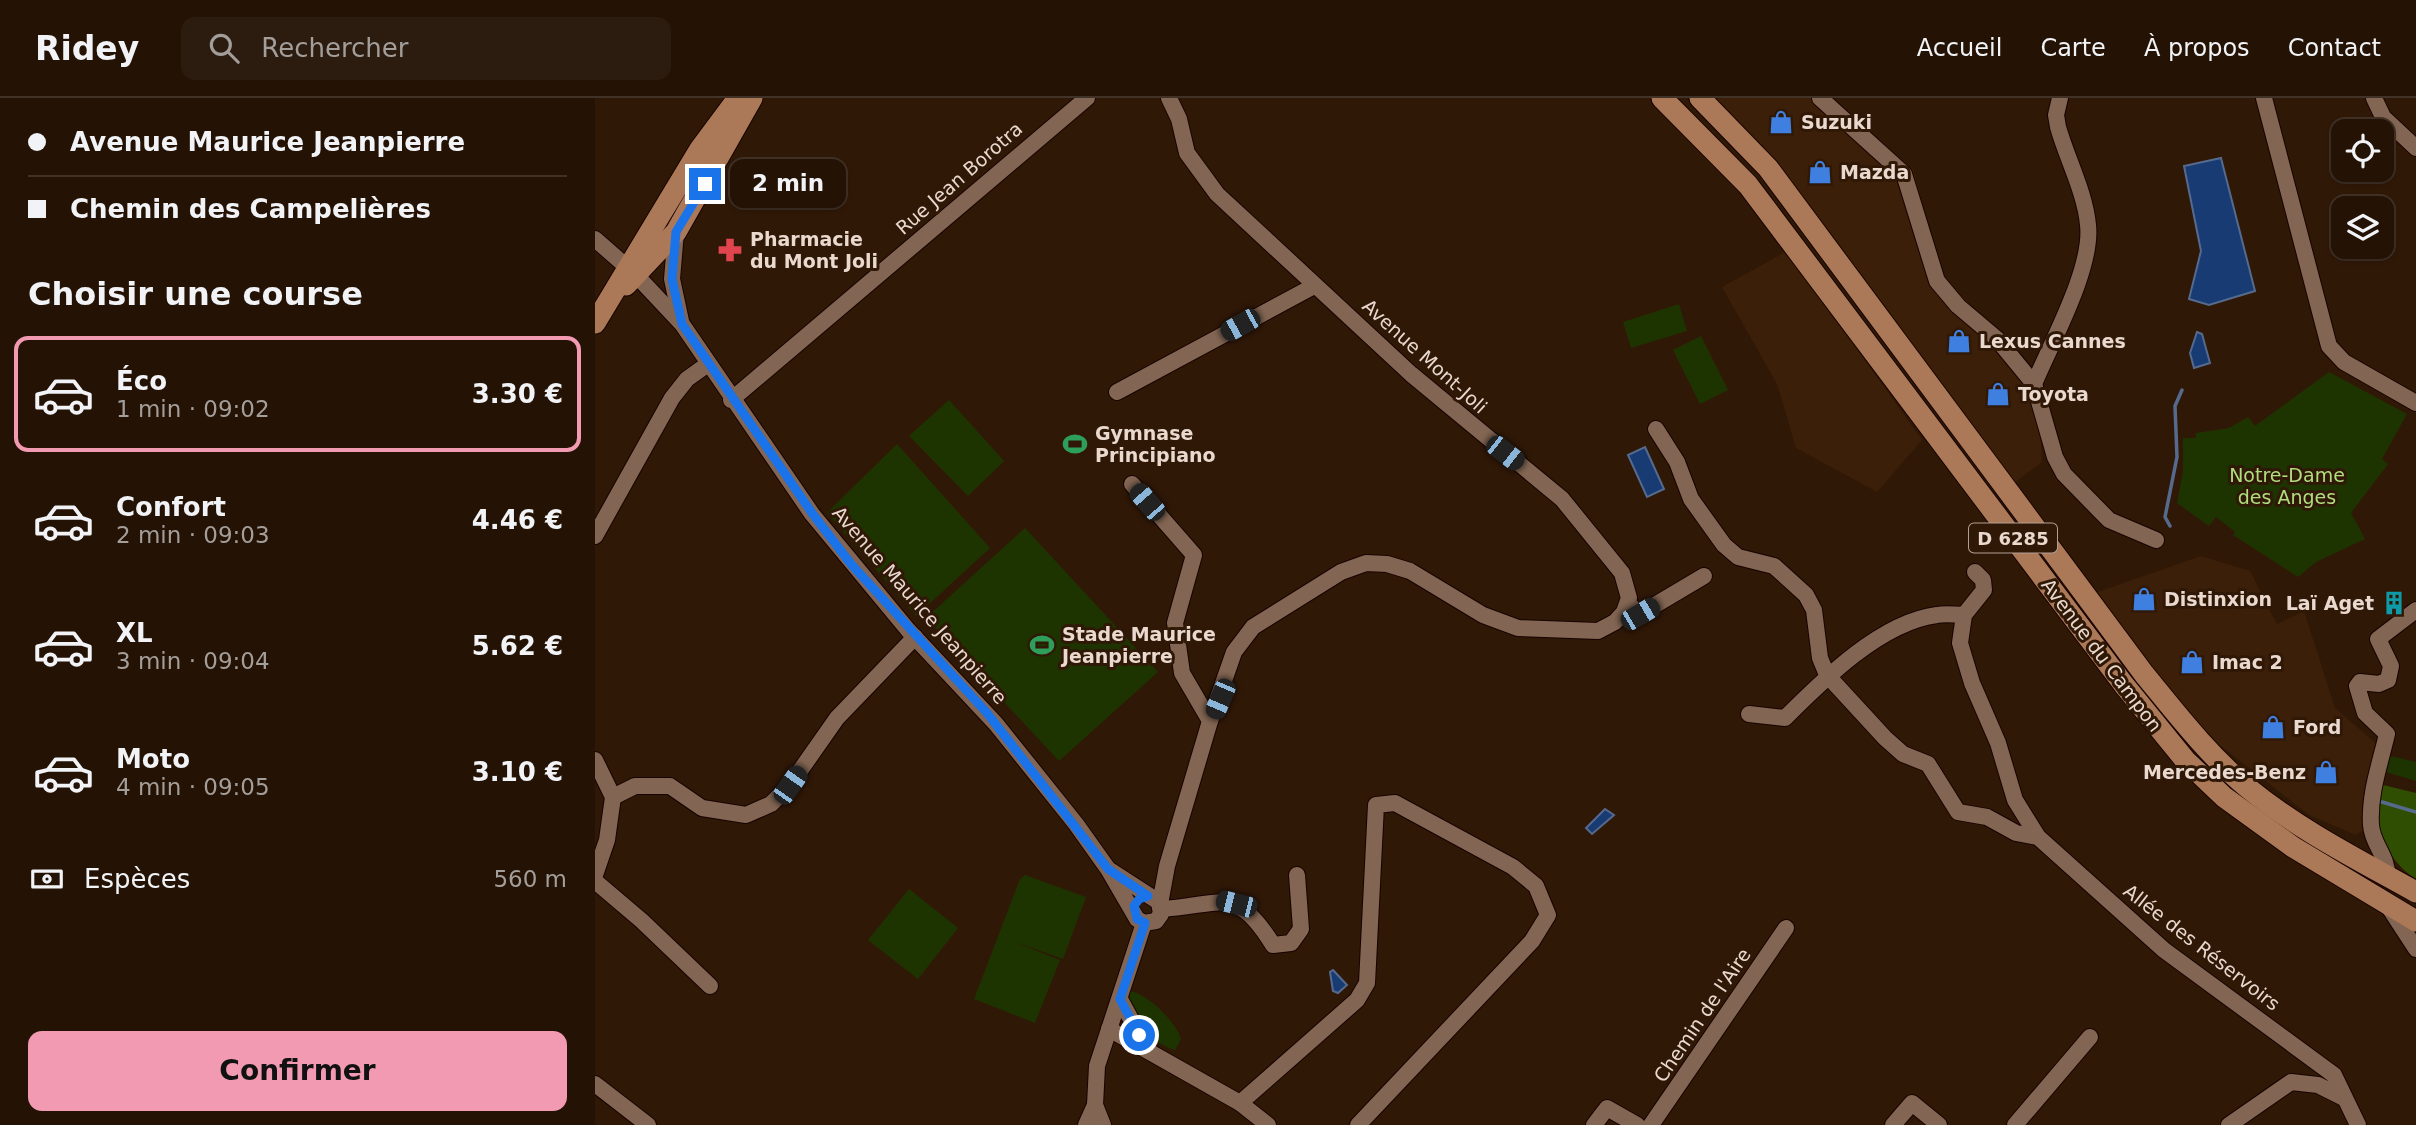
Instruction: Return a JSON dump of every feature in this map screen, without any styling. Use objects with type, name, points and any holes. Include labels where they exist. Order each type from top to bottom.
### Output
[{"type":"main road","points":[[632,271],[700,149],[738,98]]},
{"type":"main road","points":[[595,323],[608,300],[632,271],[676,232],[752,98]]},
{"type":"main road","name":"Avenue du Campon","points":[[1662,98],[1748,185],[2131,695],[2185,760],[2250,818],[2416,921]]},
{"type":"main road","name":"Avenue du Campon","points":[[1700,98],[1768,168],[2144,674],[2193,733],[2266,801],[2416,892]]},
{"type":"street","name":"Rue Jean Borotra","points":[[731,400],[1087,98]]},
{"type":"street","name":"Avenue Mont-Joli","points":[[1169,98],[1179,118],[1187,153],[1206,181],[1240,219],[1411,374],[1562,499],[1622,573],[1629,591],[1628,604]]},
{"type":"street","points":[[1821,98],[1904,174],[1937,281],[1958,306],[1997,339],[2034,384],[2055,457],[2064,474],[2109,520],[2156,540]]},
{"type":"street","points":[[2034,384],[2081,272],[2089,239],[2086,212],[2058,127],[2056,115],[2060,98]]},
{"type":"street","points":[[2264,98],[2329,346],[2344,362],[2416,403]]},
{"type":"street","points":[[2374,98],[2383,117],[2416,148]]},
{"type":"street","points":[[676,232],[672,279],[682,324]]},
{"type":"street","name":"Avenue Maurice Jeanpierre","points":[[595,239],[632,271],[682,324],[731,400],[812,513],[915,637],[996,724],[1108,869],[1133,911]]},
{"type":"street","points":[[1117,392],[1314,286]]},
{"type":"street","points":[[595,536],[672,398],[687,379],[708,364]]},
{"type":"street","points":[[1656,429],[1677,462],[1691,499],[1730,551],[1738,557],[1774,566],[1811,602],[1817,620],[1820,658],[1827,675],[1885,738],[1903,754],[1927,764],[1958,812],[1987,817],[2016,833],[2038,837]]},
{"type":"street","points":[[1132,484],[1194,555],[1175,623],[1182,673],[1210,721]]},
{"type":"street","points":[[1297,875],[1301,929],[1291,943],[1273,945],[1261,926],[1236,904],[1220,900],[1188,908],[1156,903],[1139,899],[1133,911],[1137,919],[1145,923],[1156,921],[1156,903],[1210,721],[1234,652],[1245,634],[1355,566],[1387,564],[1410,571],[1483,615],[1518,628],[1598,631],[1615,622],[1628,604],[1640,614],[1704,576]]},
{"type":"street","points":[[1749,714],[1785,718],[1827,675],[1891,631],[1936,615],[1964,615],[1984,590],[1983,580],[1975,572]]},
{"type":"street","points":[[2387,876],[2387,863],[2371,825],[2375,775],[2387,734],[2365,713],[2357,686],[2360,682],[2379,684],[2388,680],[2391,667],[2378,639],[2416,610]]},
{"type":"street","name":"Allée des Réservoirs","points":[[1964,615],[1959,632],[1964,661],[1998,743],[2015,800],[2038,837],[2164,950],[2334,1075],[2358,1125]]},
{"type":"street","points":[[613,797],[635,786],[670,786],[702,808],[746,815],[771,804],[790,785],[837,718],[915,637]]},
{"type":"street","points":[[595,760],[613,797],[607,840],[595,875]]},
{"type":"street","points":[[1240,1103],[1357,1000],[1367,983],[1376,805],[1395,803],[1513,867],[1536,886],[1548,915],[1532,942],[1358,1125]]},
{"type":"street","name":"Avenue Maurice Jeanpierre","points":[[1108,869],[1156,903]]},
{"type":"street","points":[[595,881],[642,921],[710,986]]},
{"type":"street","points":[[2386,904],[2416,949]]},
{"type":"street","points":[[1103,1125],[1095,1105],[1094,1083],[1109,1029],[1145,923]]},
{"type":"street","name":"Chemin de l'Aire","points":[[1651,1125],[1786,928]]},
{"type":"street","points":[[2416,932],[2413,939],[2416,949]]},
{"type":"street","points":[[1120,999],[1149,1051]]},
{"type":"street","points":[[1109,1029],[1240,1103],[1268,1125]]},
{"type":"street","points":[[2015,1125],[2090,1037]]},
{"type":"street","points":[[2229,1125],[2291,1082],[2318,1085],[2344,1098]]},
{"type":"street","points":[[595,1084],[648,1125]]},
{"type":"street","points":[[1893,1125],[1912,1103],[1939,1125]]},
{"type":"street","points":[[1086,1125],[1095,1105]]},
{"type":"street","points":[[1594,1125],[1607,1108],[1637,1125]]},
{"type":"shaded area","points":[[1711,98],[1832,98],[1913,169],[1941,269],[1949,282],[2027,364],[2039,401],[2042,462],[2014,483],[1779,168]]},
{"type":"shaded area","points":[[1787,251],[1922,440],[1877,492],[1796,448],[1777,384],[1722,287]]},
{"type":"shaded area","points":[[2201,556],[2250,571],[2277,624],[2304,611],[2335,708],[2379,746],[2368,827],[2356,835],[2309,815],[2202,731],[2095,593]]},
{"type":"green space","points":[[1679,304],[1687,331],[1631,348],[1623,322]]},
{"type":"green space","points":[[1701,336],[1728,390],[1700,404],[1673,350]]},
{"type":"green space","name":"Notre-Dame des Anges","points":[[2329,372],[2407,414],[2382,459],[2388,464],[2351,513],[2365,539],[2316,562],[2298,577],[2233,535],[2235,532],[2216,517],[2209,526],[2177,503],[2183,471],[2183,438],[2196,438],[2196,433],[2229,428],[2248,417],[2255,426]]},
{"type":"green space","points":[[949,400],[1004,461],[968,496],[909,436]]},
{"type":"green space","points":[[897,444],[990,548],[916,616],[827,513]]},
{"type":"green space","name":"Stade Maurice Jeanpierre","points":[[1025,528],[1158,672],[1059,761],[926,618]]},
{"type":"green space","points":[[2386,755],[2416,762],[2416,781],[2386,772]]},
{"type":"green space","points":[[2379,784],[2416,793],[2416,879],[2396,862],[2377,830],[2375,803]]},
{"type":"green space","points":[[1025,875],[1086,897],[1063,959],[1015,942],[1060,960],[1035,1023],[974,999],[1020,879]]},
{"type":"green space","points":[[909,889],[958,928],[918,979],[868,940]]},
{"type":"green space","points":[[1130,991],[1153,1003],[1174,1025],[1181,1039],[1175,1050],[1158,1042],[1142,1027],[1132,1009]]},
{"type":"water","points":[[2221,158],[2255,291],[2209,305],[2189,299],[2201,251],[2184,166]]},
{"type":"water","points":[[2197,332],[2202,334],[2210,363],[2194,368],[2190,353]]},
{"type":"water","points":[[1645,447],[1664,489],[1647,497],[1628,455]]},
{"type":"water","points":[[1605,809],[1614,815],[1592,834],[1586,828]]},
{"type":"water","points":[[1333,970],[1347,985],[1338,993],[1333,991],[1330,972]]},
{"type":"waterway","points":[[2170,526],[2165,517],[2177,457],[2175,406],[2182,390]]},
{"type":"waterway","points":[[2382,802],[2416,812]]},
{"type":"place","name":"Suzuki","points":[[1781,122]]},
{"type":"place","name":"Mazda","points":[[1820,172]]},
{"type":"place","name":"Pharmacie du Mont Joli","points":[[730,250]]},
{"type":"place","name":"Lexus Cannes","points":[[1959,341]]},
{"type":"place","name":"Toyota","points":[[1998,394]]},
{"type":"place","name":"Gymnase Principiano","points":[[1075,444]]},
{"type":"place","name":"Distinxion","points":[[2144,599]]},
{"type":"place","name":"Laï Aget","points":[[2394,603]]},
{"type":"place","name":"Stade Maurice Jeanpierre","points":[[1042,645]]},
{"type":"place","name":"Imac 2","points":[[2192,662]]},
{"type":"place","name":"Ford","points":[[2273,727]]},
{"type":"place","name":"Mercedes-Benz","points":[[2326,772]]},
{"type":"route","points":[[705,184],[676,232],[672,279],[682,324],[731,400],[851,564],[987,713],[1076,824],[1108,869],[1148,896],[1139,899],[1134,906],[1137,919],[1145,923],[1120,999],[1139,1035]]}]
